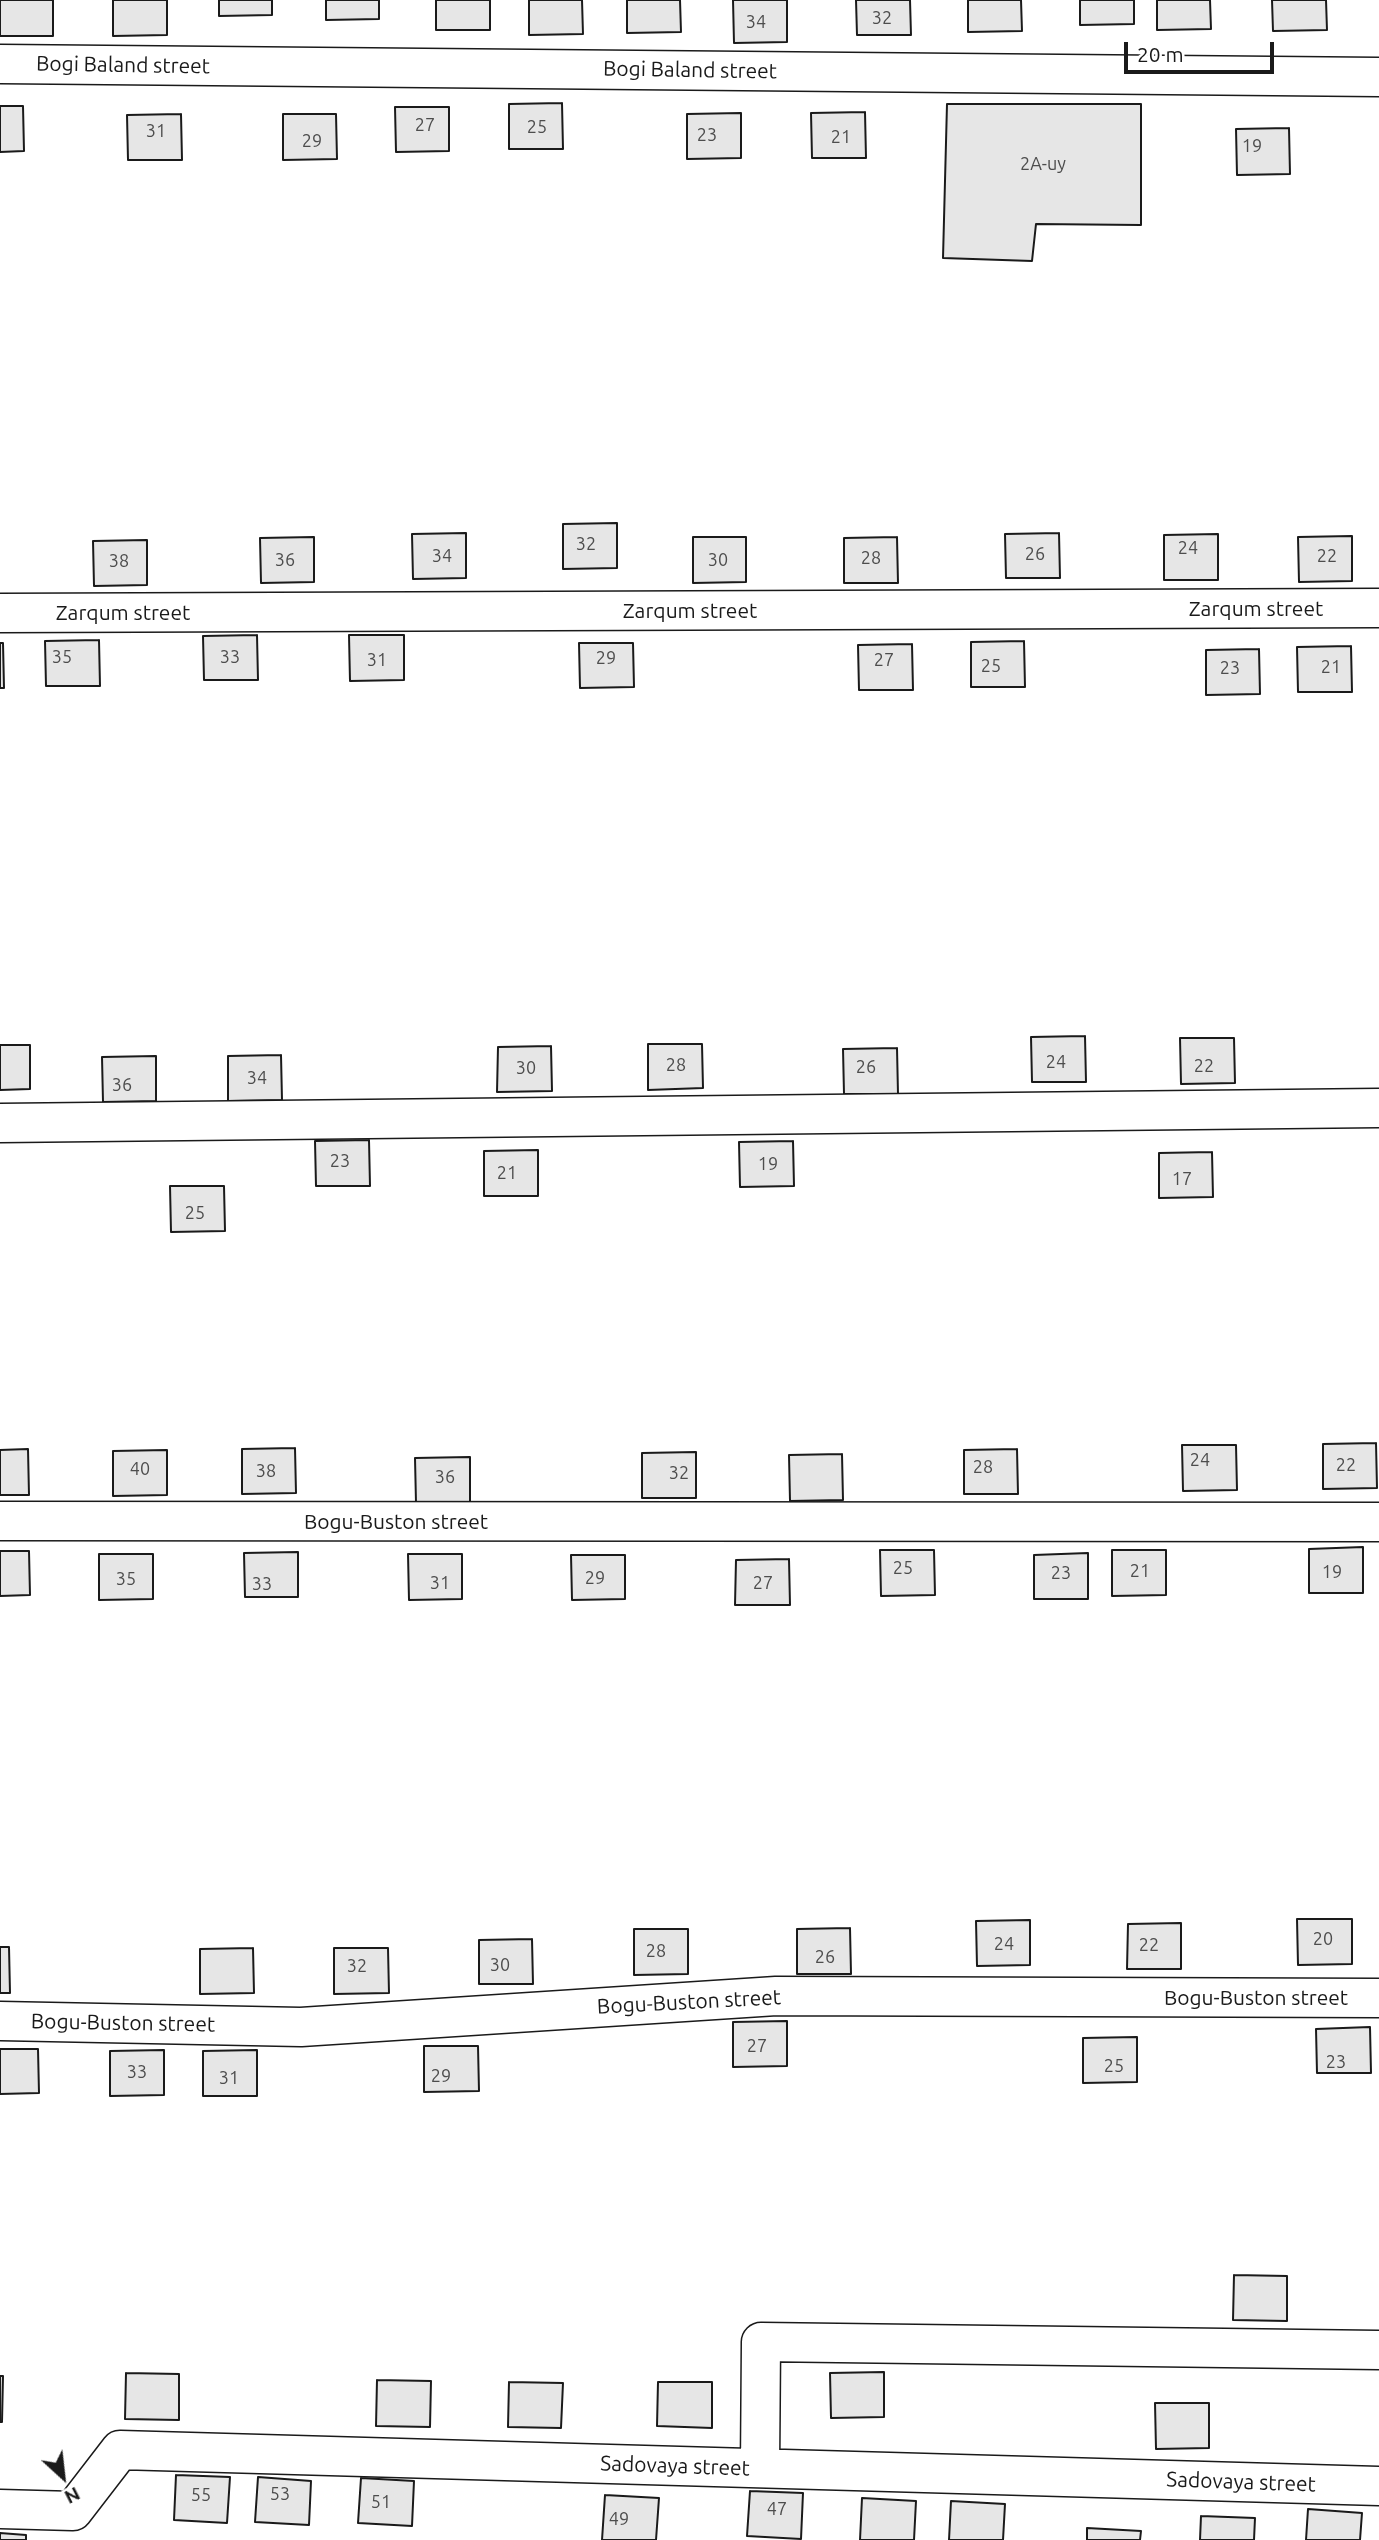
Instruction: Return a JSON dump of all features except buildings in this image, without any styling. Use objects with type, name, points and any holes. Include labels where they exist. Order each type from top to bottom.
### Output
[{"type":"street","name":"Bogi Baland street","points":[[0,64],[1379,76]]},
{"type":"street","name":"Zarqum street","points":[[0,613],[1379,608]]},
{"type":"street","points":[[0,1123],[1379,1108]]},
{"type":"street","name":"Bogu-Buston street","points":[[0,1521],[1379,1522]]},
{"type":"street","name":"Bogu-Buston street","points":[[0,2021],[301,2027],[776,1996],[1379,1998]]},
{"type":"street","points":[[760,2468],[761,2342],[1379,2350]]},
{"type":"street","name":"Sadovaya street","points":[[0,2509],[73,2511],[120,2450],[1379,2486]]}]
